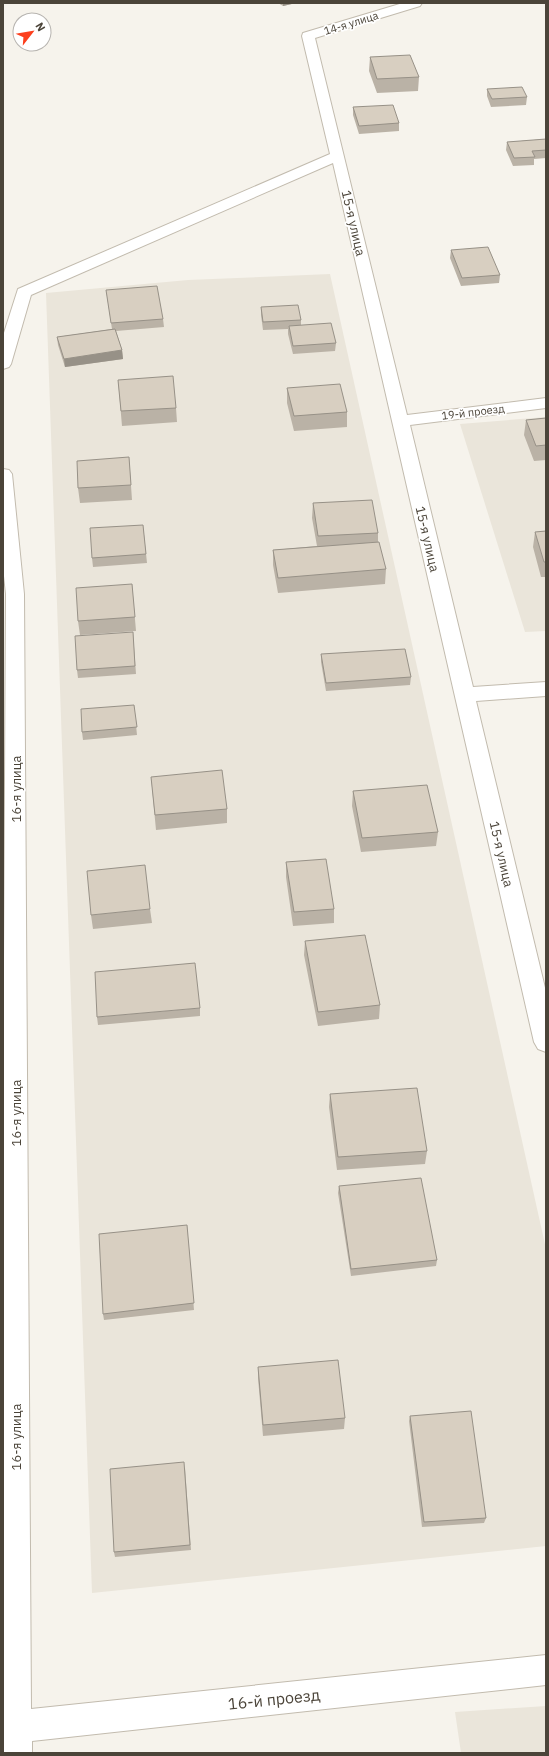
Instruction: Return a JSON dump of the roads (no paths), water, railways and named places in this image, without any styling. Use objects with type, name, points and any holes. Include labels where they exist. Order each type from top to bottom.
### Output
[{"type":"street","name":"14-я улица","points":[[308,36],[416,3]]},
{"type":"street","name":"15-я улица","points":[[308,36],[338,156],[546,1042]]},
{"type":"street","points":[[3,364],[24,292],[338,156]]},
{"type":"street","name":"19-й проезд","points":[[400,421],[546,402]]},
{"type":"street","name":"16-я улица","points":[[3,474],[16,602],[12,1736]]},
{"type":"street","points":[[464,695],[546,688]]},
{"type":"street","name":"16-й проезд","points":[[12,1736],[546,1670]]}]
